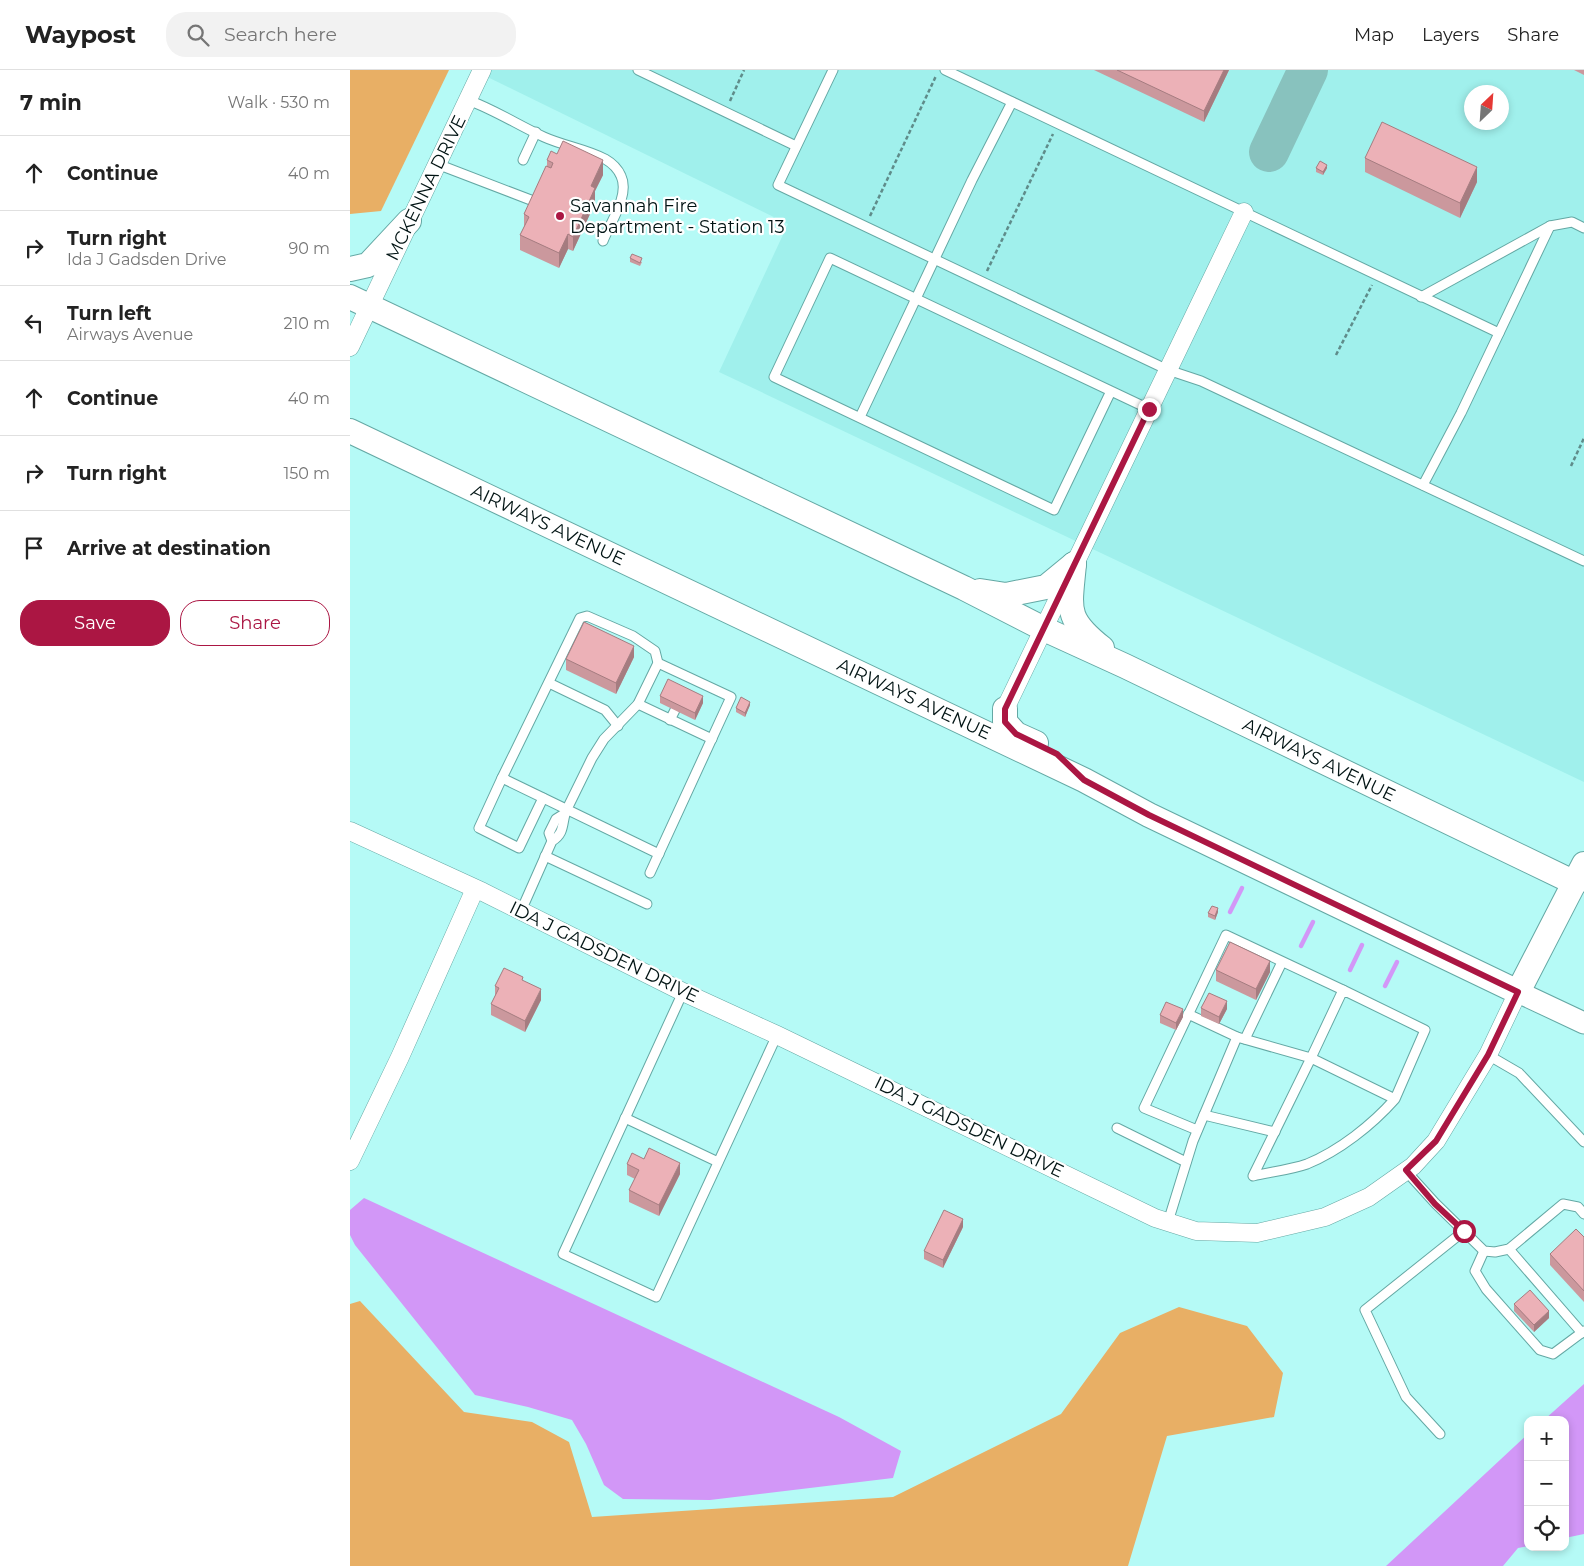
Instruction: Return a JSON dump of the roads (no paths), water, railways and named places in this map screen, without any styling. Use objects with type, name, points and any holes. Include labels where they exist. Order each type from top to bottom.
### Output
[{"type":"main road","points":[[350,269],[368,265],[409,222]]},
{"type":"main road","name":"AIRWAYS AVENUE","points":[[359,301],[964,588],[1044,629],[1581,878]]},
{"type":"main road","name":"AIRWAYS AVENUE","points":[[350,431],[1084,780],[1149,815],[1518,992]]},
{"type":"main road","points":[[964,588],[1006,595],[1046,587],[1074,564]]},
{"type":"main road","points":[[1074,564],[1070,608],[1081,631],[1125,666]]},
{"type":"main road","points":[[944,713],[983,718],[998,715],[1005,709]]},
{"type":"main road","points":[[1005,709],[1005,722],[1016,734],[1057,754],[1084,780]]},
{"type":"main road","points":[[1518,992],[1581,878]]},
{"type":"street","name":"MCKENNA DRIVE","points":[[359,301],[409,222],[482,70]]},
{"type":"street","points":[[1005,709],[1244,212]]},
{"type":"street","points":[[350,347],[359,301]]},
{"type":"street","name":"IDA J GADSDEN DRIVE","points":[[350,831],[521,911],[683,992],[1168,1222],[1196,1232],[1257,1233],[1325,1217],[1369,1197],[1406,1170],[1436,1141],[1488,1055],[1518,992]]},
{"type":"street","points":[[350,1161],[400,1057],[475,889]]},
{"type":"street","name":"AIRWAYS AVENUE","points":[[1518,992],[1584,1023]]},
{"type":"lane","points":[[638,70],[796,146]]},
{"type":"lane","points":[[832,70],[778,184],[1168,370],[1201,381],[1584,561]]},
{"type":"lane","points":[[945,70],[1499,334]]},
{"type":"lane","points":[[468,100],[498,112],[536,132],[605,159],[614,166],[622,176],[623,187],[620,201],[602,241]]},
{"type":"lane","points":[[860,418],[976,172],[1012,102]]},
{"type":"lane","points":[[523,160],[536,132]]},
{"type":"lane","points":[[437,164],[536,202]]},
{"type":"lane","points":[[1421,296],[1550,226],[1572,222],[1584,228]]},
{"type":"lane","points":[[1423,485],[1461,413],[1550,226]]},
{"type":"lane","points":[[1111,391],[1054,510],[774,376],[830,258],[916,299],[1111,391],[1149,409]]},
{"type":"lane","points":[[521,911],[552,841],[549,833],[556,819],[565,811],[604,739],[638,704],[658,663],[655,651],[633,636],[586,616],[580,618],[479,828],[518,848],[543,798]]},
{"type":"lane","points":[[650,873],[731,697],[688,682],[658,663]]},
{"type":"lane","points":[[549,684],[605,710],[618,726]]},
{"type":"lane","points":[[638,704],[712,739]]},
{"type":"lane","points":[[670,720],[674,710]]},
{"type":"lane","points":[[502,778],[565,811],[659,854]]},
{"type":"lane","points":[[545,856],[648,904]]},
{"type":"lane","points":[[1197,1130],[1144,1108],[1226,935],[1343,990],[1425,1030],[1395,1099],[1382,1113],[1327,1155],[1304,1164],[1253,1176],[1343,990]]},
{"type":"lane","points":[[1168,1222],[1197,1130],[1241,1038],[1282,962]]},
{"type":"lane","points":[[683,992],[563,1254],[656,1297],[777,1035]]},
{"type":"lane","points":[[1188,1014],[1241,1038],[1311,1058],[1395,1099]]},
{"type":"lane","points":[[1488,1055],[1519,1073],[1584,1142]]},
{"type":"lane","points":[[1204,1115],[1274,1132]]},
{"type":"lane","points":[[625,1118],[718,1162]]},
{"type":"lane","points":[[1117,1128],[1186,1162]]},
{"type":"lane","points":[[1406,1170],[1435,1204],[1484,1251],[1495,1252],[1509,1249],[1563,1204],[1578,1207],[1584,1214]]},
{"type":"lane","points":[[1440,1434],[1406,1397],[1365,1310],[1464,1231]]},
{"type":"lane","points":[[1484,1251],[1475,1271],[1486,1289],[1540,1350],[1553,1354],[1583,1332],[1509,1249]]},
{"type":"waterway","points":[[1230,912],[1242,888]]},
{"type":"waterway","points":[[1301,946],[1313,922]]},
{"type":"waterway","points":[[1350,970],[1362,945]]},
{"type":"waterway","points":[[1385,986],[1397,962]]},
{"type":"place","name":"Savannah Fire Department - Station 13","points":[[560,216]]}]
